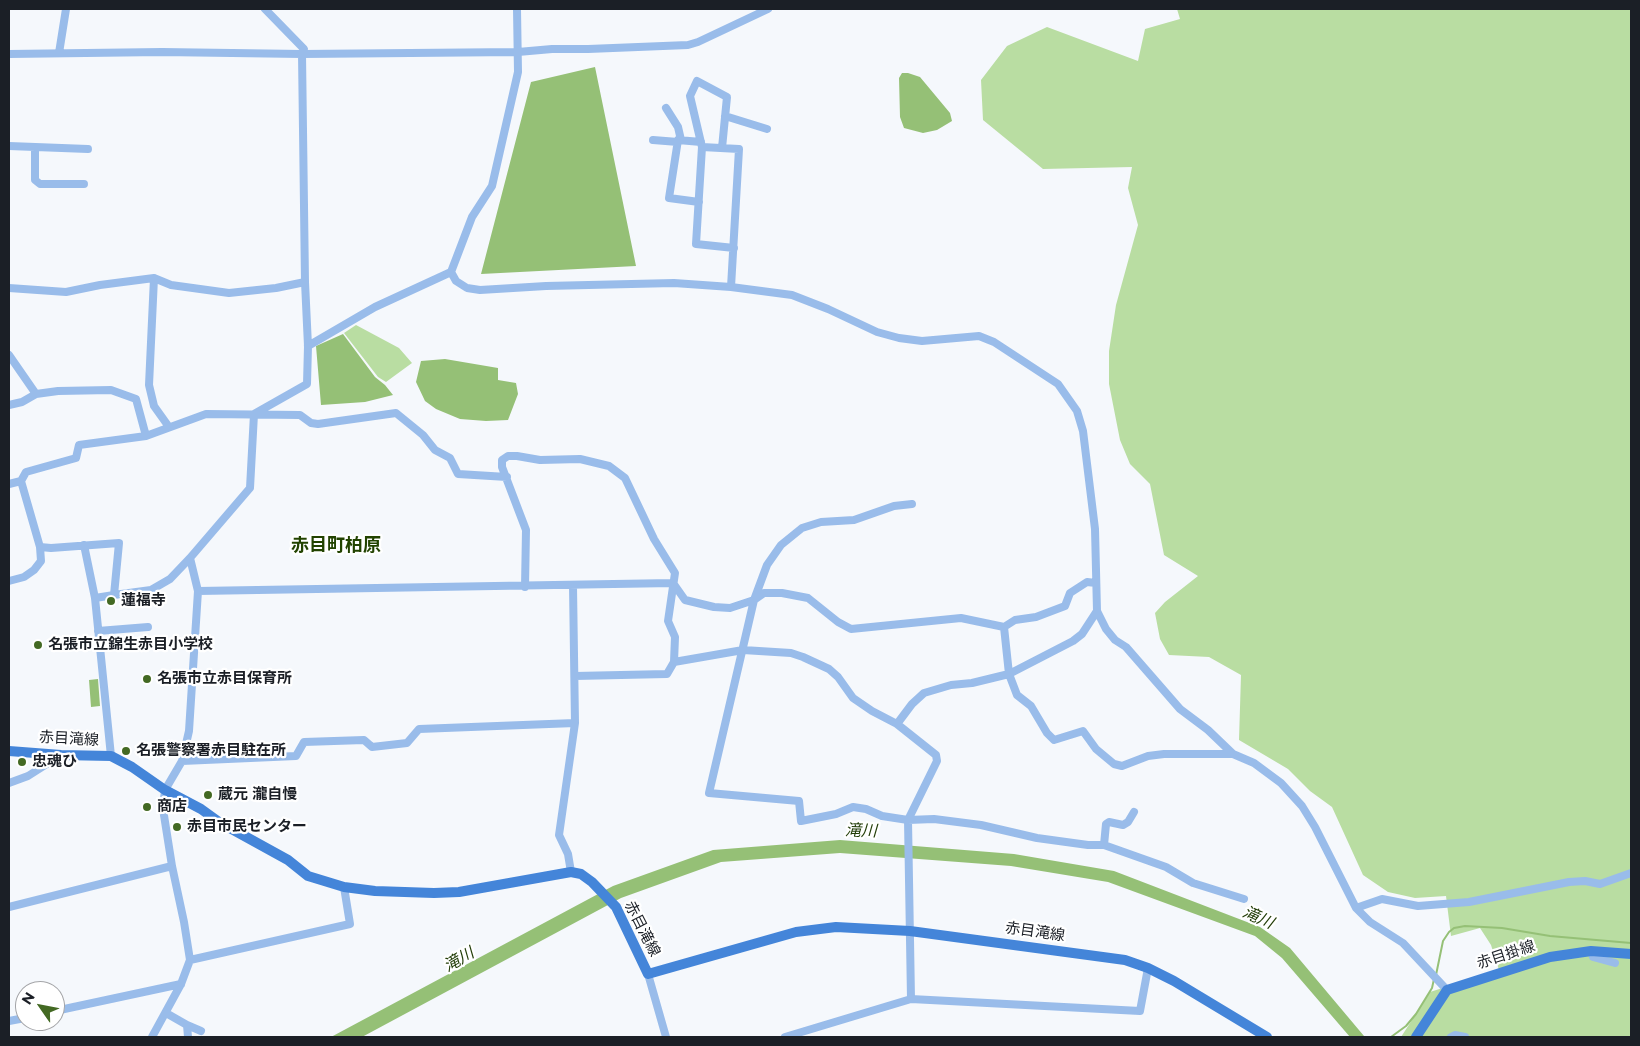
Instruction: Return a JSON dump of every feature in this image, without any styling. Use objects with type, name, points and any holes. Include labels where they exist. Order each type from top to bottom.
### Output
[{"type":"main road","name":"赤目滝線","points":[[9,751],[111,756],[132,767],[165,790],[202,809],[219,822],[288,860],[308,876],[344,887],[434,894],[459,892],[571,872],[580,874],[592,882],[616,906],[648,974],[796,932],[836,927],[910,931],[1125,960],[1148,968],[1174,981],[1267,1037]]},
{"type":"main road","name":"赤目掛線","points":[[1445,988],[1550,957],[1591,951],[1631,954]]},
{"type":"main road","points":[[1416,1037],[1445,988]]},
{"type":"street","points":[[59,53],[66,9]]},
{"type":"street","points":[[254,414],[307,384],[308,346],[305,282],[302,54],[304,49],[265,9]]},
{"type":"street","points":[[308,346],[375,307],[451,272],[472,217],[492,186],[518,72],[518,9]]},
{"type":"street","points":[[9,54],[518,52],[693,44],[768,9]]},
{"type":"street","points":[[722,148],[727,97],[697,81],[690,96],[701,144],[696,244],[734,248]]},
{"type":"street","points":[[666,108],[678,127],[679,141],[669,198],[698,202]]},
{"type":"street","points":[[725,116],[766,129]]},
{"type":"street","points":[[653,140],[679,141],[739,149],[731,287]]},
{"type":"street","points":[[9,146],[88,149]]},
{"type":"street","points":[[35,148],[35,180],[40,184],[84,184]]},
{"type":"street","points":[[451,272],[456,281],[467,288],[480,290],[546,286],[674,283],[731,287],[792,295],[828,309],[877,332],[899,338],[922,341],[979,336],[994,342],[1058,384],[1077,411],[1083,431],[1095,529],[1097,611],[1106,629],[1115,640],[1126,646],[1180,709],[1208,730],[1233,754],[1254,763],[1280,783],[1302,806],[1315,827],[1356,908],[1370,922],[1403,943],[1445,988]]},
{"type":"street","points":[[9,288],[66,292],[100,285],[154,278],[171,285],[229,293],[276,288],[305,282]]},
{"type":"street","points":[[154,278],[149,385],[154,406],[169,427]]},
{"type":"street","points":[[9,355],[36,394]]},
{"type":"street","points":[[9,405],[22,402],[36,394],[58,391],[111,390],[136,398],[146,436]]},
{"type":"street","points":[[9,581],[24,577],[34,570],[41,561],[40,547],[21,481],[26,472],[76,458],[79,445],[146,436],[206,414],[300,415],[310,423],[318,424],[396,413],[423,435],[435,450],[450,458],[458,474],[507,477]]},
{"type":"street","points":[[94,598],[151,590],[170,579],[190,558],[250,488],[254,414]]},
{"type":"street","points":[[526,586],[526,530],[502,467],[502,460],[508,456],[540,460],[580,459],[609,466],[625,478],[654,539],[674,573],[668,621],[675,637],[674,662],[667,674],[575,676]]},
{"type":"street","points":[[9,484],[21,481]]},
{"type":"street","points":[[912,504],[894,506],[854,520],[821,522],[802,528],[780,545],[768,565],[754,600],[709,793],[799,801],[801,821],[836,814],[853,807],[866,809],[882,816],[908,820],[934,819],[981,825],[1038,838],[1088,845],[1104,845],[1140,856],[1166,867],[1193,883],[1244,899]]},
{"type":"street","points":[[40,547],[51,548],[119,542],[114,595]]},
{"type":"street","points":[[84,545],[94,598],[111,756]]},
{"type":"street","points":[[152,1037],[181,984],[190,960],[163,809],[165,790],[182,761],[189,730],[198,591],[190,558]]},
{"type":"street","points":[[673,583],[685,600],[714,607],[730,608],[754,600],[764,593],[782,593],[808,598],[838,622],[851,629],[961,618],[1004,627],[1015,620],[1036,617],[1065,606],[1070,593],[1087,582],[1096,583]]},
{"type":"street","points":[[198,591],[673,583]]},
{"type":"street","points":[[571,872],[568,854],[559,835],[575,723],[573,586]]},
{"type":"street","points":[[897,724],[912,704],[924,693],[951,685],[972,683],[1009,674],[1073,641],[1082,634],[1097,611]]},
{"type":"street","points":[[98,631],[148,627]]},
{"type":"street","points":[[1004,627],[1009,674],[1017,695],[1031,706],[1047,733],[1054,740],[1083,731],[1096,749],[1114,764],[1122,766],[1148,756],[1164,754],[1233,754]]},
{"type":"street","points":[[674,662],[743,650],[791,653],[803,657],[829,670],[838,677],[853,698],[872,711],[897,724],[936,755],[937,761],[908,820],[911,998]]},
{"type":"street","points":[[182,761],[296,756],[304,742],[364,740],[372,747],[407,742],[419,729],[575,723]]},
{"type":"street","points":[[9,783],[28,776],[62,755]]},
{"type":"street","points":[[1104,845],[1106,824],[1109,822],[1123,825],[1128,822],[1134,812]]},
{"type":"street","points":[[9,907],[172,866]]},
{"type":"street","points":[[1356,908],[1382,900],[1418,906],[1469,902],[1569,882],[1586,881],[1600,884],[1631,873]]},
{"type":"street","points":[[190,960],[350,924],[344,887]]},
{"type":"street","points":[[1591,951],[1593,957],[1615,963]]},
{"type":"street","points":[[786,1037],[911,998],[1140,1011],[1148,968]]},
{"type":"street","points":[[648,974],[666,1037]]},
{"type":"street","points":[[65,1009],[181,984]]},
{"type":"street","points":[[166,1013],[201,1031]]},
{"type":"street","points":[[187,1025],[188,1037]]},
{"type":"street","points":[[1451,1037],[1455,1035],[1465,1037]]},
{"type":"shaded area","points":[[1177,9],[1631,9],[1631,1037],[1401,1037],[1430,992],[1499,970],[1491,945],[1480,928],[1451,936],[1446,896],[1415,898],[1388,892],[1363,875],[1332,807],[1310,791],[1288,769],[1239,740],[1241,675],[1209,657],[1169,655],[1160,639],[1155,613],[1165,602],[1198,576],[1164,555],[1150,484],[1130,464],[1120,440],[1109,384],[1109,351],[1116,305],[1138,225],[1128,188],[1132,167],[1043,169],[983,120],[981,80],[1007,46],[1047,27],[1138,61],[1145,29],[1180,19]]},
{"type":"shaded area","points":[[595,67],[636,266],[481,274],[531,82]]},
{"type":"shaded area","points":[[902,73],[920,77],[950,113],[952,121],[937,130],[923,133],[904,128],[900,117],[899,78]]},
{"type":"shaded area","points":[[356,325],[399,348],[412,363],[386,382],[378,377],[344,333]]},
{"type":"shaded area","points":[[343,334],[375,377],[393,395],[365,402],[321,405],[316,346]]},
{"type":"shaded area","points":[[445,359],[498,368],[498,380],[516,383],[518,394],[508,420],[460,419],[436,409],[425,401],[416,382],[421,361]]},
{"type":"shaded area","points":[[98,679],[100,706],[91,707],[89,680]]},
{"type":"shaded area","points":[[840,840],[1014,854],[1114,871],[1260,927],[1290,948],[1364,1036],[1350,1037],[1282,958],[1255,936],[1108,882],[1011,866],[840,853],[721,862],[621,898],[362,1037],[331,1037],[613,886],[713,850]]},
{"type":"waterway","points":[[1436,975],[1443,941],[1454,928],[1465,926],[1502,928],[1550,936],[1631,943]]},
{"type":"waterway","points":[[1391,1037],[1406,1026],[1416,1014],[1432,988],[1434,979]]},
{"type":"place","name":"蓮福寺","points":[[111,601]]},
{"type":"place","name":"名張市立錦生赤目小学校","points":[[38,645]]},
{"type":"place","name":"名張市立赤目保育所","points":[[147,679]]},
{"type":"place","name":"名張警察署赤目駐在所","points":[[126,751]]},
{"type":"place","name":"忠魂ひ","points":[[22,762]]},
{"type":"place","name":"蔵元 瀧自慢","points":[[208,795]]},
{"type":"place","name":"商店","points":[[147,807]]},
{"type":"place","name":"赤目市民センター","points":[[177,827]]},
{"type":"district","name":"赤目町柏原","points":[[336,546]]},
{"type":"water label","name":"滝川","points":[[861,831]]},
{"type":"water label","name":"滝川","points":[[1258,918]]},
{"type":"water label","name":"滝川","points":[[459,960]]}]
